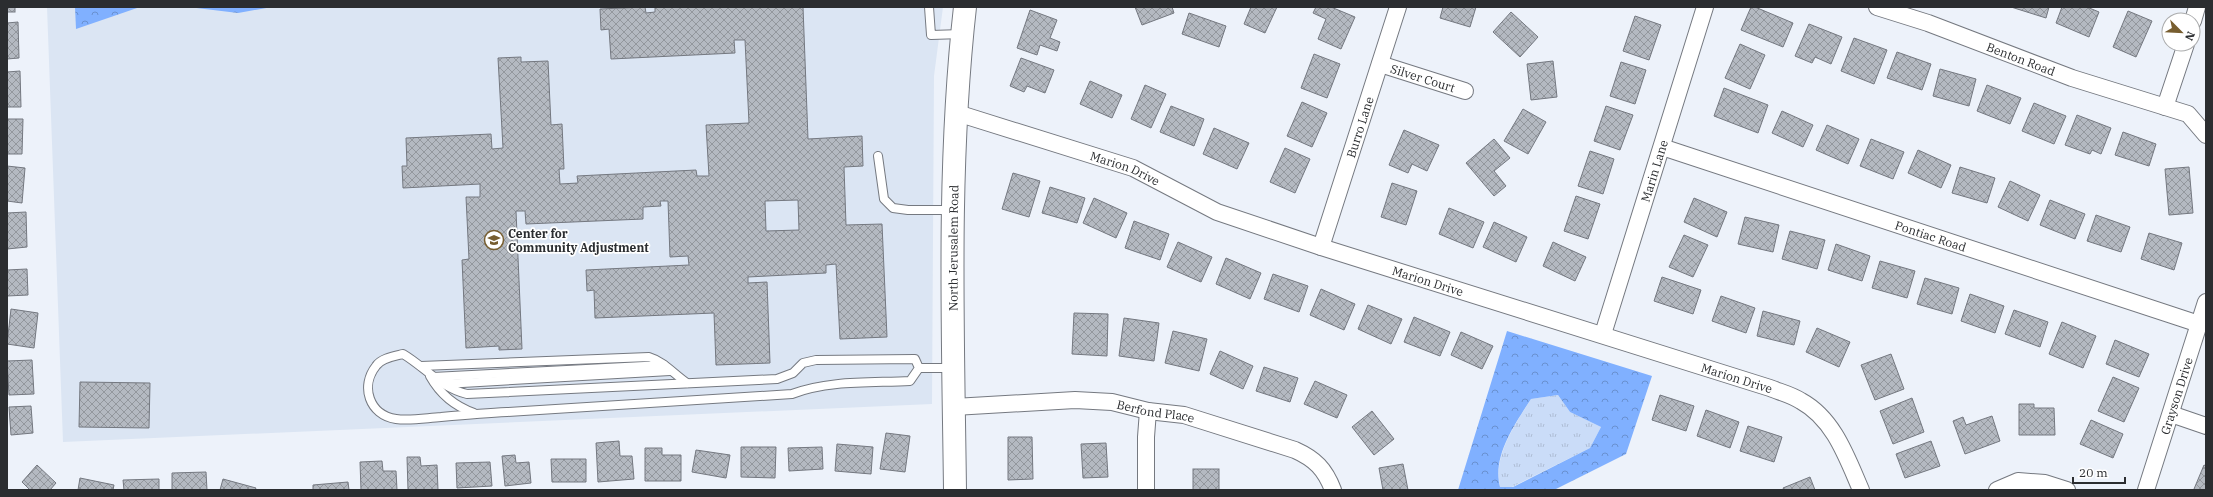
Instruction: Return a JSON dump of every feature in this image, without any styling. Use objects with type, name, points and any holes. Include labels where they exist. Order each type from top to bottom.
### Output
[{"type":"main road","name":"North Jerusalem Road","points":[[955,490],[954,210],[957,113],[965,7]]},
{"type":"street","name":"Burro Lane","points":[[1321,247],[1398,7]]},
{"type":"street","name":"Marin Lane","points":[[1602,334],[1662,147],[1704,7]]},
{"type":"street","name":"Benton Road","points":[[1877,7],[1928,22],[2072,78],[2166,107]]},
{"type":"street","points":[[2183,52],[2166,107],[2188,114],[2206,135]]},
{"type":"street","name":"Silver Court","points":[[1380,64],[1465,91]]},
{"type":"street","name":"Marion Drive","points":[[957,113],[1133,168],[1216,212],[1321,247],[1770,388],[1802,401],[1824,420],[1839,441],[1861,490]]},
{"type":"street","name":"Pontiac Road","points":[[1662,147],[2199,324]]},
{"type":"street","name":"Grayson Drive","points":[[2146,490],[2206,302]]},
{"type":"street","name":"Berfond Place","points":[[954,407],[1075,400],[1112,402],[1148,411],[1184,415],[1309,456],[1319,464],[1328,476],[1333,490]]},
{"type":"street","points":[[1146,490],[1146,437],[1148,411]]},
{"type":"street","points":[[2171,414],[2206,426]]},
{"type":"street","points":[[1997,490],[2018,481],[2045,483],[2067,490]]},
{"type":"lane","points":[[929,7],[931,35],[962,34]]},
{"type":"lane","points":[[878,156],[884,199],[893,208],[908,210],[954,210]]},
{"type":"lane","points":[[403,354],[445,384],[457,391],[467,394],[777,379],[792,373],[803,364],[816,360],[915,359],[919,368],[910,381],[809,387],[792,394],[476,414],[409,420],[394,419],[383,415],[373,405],[367,395],[370,378],[376,365],[387,358],[403,354]]},
{"type":"lane","points":[[427,371],[649,357],[659,360],[670,372],[687,383]]},
{"type":"lane","points":[[427,371],[664,365]]},
{"type":"lane","points":[[919,368],[954,368]]},
{"type":"lane","points":[[427,371],[438,390],[451,401],[476,414]]},
{"type":"lane","points":[[445,384],[670,372]]},
{"type":"shaded area","name":"Center for Community Adjustment","points":[[47,7],[943,7],[934,76],[932,404],[63,442]]},
{"type":"green space","points":[[75,7],[140,7],[76,29]]},
{"type":"green space","points":[[188,7],[272,7],[238,13]]},
{"type":"green space","points":[[1507,331],[1652,376],[1626,454],[1554,490],[1458,490]],"holes":[[[1558,395],[1570,412],[1601,427],[1590,448],[1513,487],[1500,487],[1498,475],[1502,452],[1518,419],[1531,399]]]},
{"type":"green space","points":[[1558,395],[1570,412],[1601,427],[1590,448],[1512,487],[1500,487],[1500,463],[1503,452],[1512,430],[1531,399]]},
{"type":"building","points":[[7,7],[15,7],[15,12],[7,12]]},
{"type":"building","points":[[645,7],[646,13],[655,12],[655,7],[803,7],[808,139],[862,136],[863,166],[844,167],[846,225],[882,224],[887,337],[840,339],[836,264],[826,265],[826,273],[748,277],[748,283],[767,282],[770,363],[716,365],[714,313],[595,318],[594,290],[587,291],[586,270],[689,265],[688,256],[670,257],[668,201],[660,201],[661,206],[643,207],[643,219],[526,224],[525,211],[516,211],[522,349],[499,350],[499,346],[466,348],[462,260],[469,259],[466,197],[480,197],[480,184],[403,188],[402,166],[407,166],[406,138],[491,134],[492,149],[503,148],[498,58],[521,57],[521,62],[548,61],[551,125],[562,124],[564,169],[559,169],[560,184],[578,183],[577,176],[696,170],[697,176],[709,176],[706,125],[749,123],[745,40],[734,40],[735,53],[611,59],[609,29],[601,30],[600,9]],"holes":[[[798,200],[799,230],[766,231],[765,201]]]},
{"type":"building","points":[[1135,7],[1172,7],[1174,13],[1142,25]]},
{"type":"building","points":[[1251,7],[1277,7],[1265,33],[1244,24]]},
{"type":"building","points":[[1316,7],[1331,7],[1355,17],[1341,49],[1318,39],[1326,19],[1313,13]]},
{"type":"building","points":[[1443,7],[1476,7],[1470,27],[1440,18]]},
{"type":"building","points":[[1751,7],[1755,7],[1793,23],[1783,47],[1741,30]]},
{"type":"building","points":[[2011,7],[2049,7],[2046,18]]},
{"type":"building","points":[[2062,7],[2087,7],[2099,12],[2089,37],[2056,23]]},
{"type":"building","points":[[1030,10],[1057,20],[1050,38],[1060,42],[1057,51],[1040,45],[1037,55],[1017,48]]},
{"type":"building","points":[[2128,11],[2152,21],[2136,57],[2113,47]]},
{"type":"building","points":[[1511,12],[1538,37],[1520,57],[1493,32]]},
{"type":"building","points":[[1189,13],[1226,26],[1219,47],[1182,34]]},
{"type":"building","points":[[1635,16],[1661,25],[1649,60],[1623,51]]},
{"type":"building","points":[[18,22],[19,58],[7,59],[7,23]]},
{"type":"building","points":[[1809,24],[1842,37],[1831,64],[1815,57],[1812,63],[1795,56]]},
{"type":"building","points":[[1854,38],[1887,50],[1874,84],[1841,71]]},
{"type":"building","points":[[1740,44],[1765,55],[1750,89],[1725,78]]},
{"type":"building","points":[[1897,52],[1931,64],[1922,90],[1887,78]]},
{"type":"building","points":[[1314,54],[1340,64],[1327,98],[1301,88]]},
{"type":"building","points":[[1021,58],[1054,70],[1045,93],[1027,86],[1024,92],[1010,86]]},
{"type":"building","points":[[1553,61],[1557,97],[1531,100],[1527,64]]},
{"type":"building","points":[[1621,62],[1646,70],[1635,104],[1610,96]]},
{"type":"building","points":[[1940,69],[1976,79],[1969,106],[1933,96]]},
{"type":"building","points":[[20,71],[21,107],[7,107],[7,72]]},
{"type":"building","points":[[1090,81],[1122,95],[1112,118],[1080,104]]},
{"type":"building","points":[[1145,85],[1166,94],[1151,128],[1131,119]]},
{"type":"building","points":[[1987,85],[2021,98],[2010,124],[1977,111]]},
{"type":"building","points":[[1724,88],[1768,105],[1758,133],[1714,116]]},
{"type":"building","points":[[1302,102],[1327,113],[1312,147],[1287,136]]},
{"type":"building","points":[[2034,103],[2066,116],[2054,144],[2022,131]]},
{"type":"building","points":[[1171,106],[1204,119],[1194,146],[1160,132]]},
{"type":"building","points":[[1606,106],[1633,115],[1620,150],[1594,141]]},
{"type":"building","points":[[1523,109],[1546,122],[1528,154],[1504,141]]},
{"type":"building","points":[[1782,111],[1813,125],[1803,147],[1772,133]]},
{"type":"building","points":[[2077,115],[2111,128],[2101,154],[2092,150],[2090,154],[2065,145]]},
{"type":"building","points":[[7,119],[23,119],[22,154],[7,154]]},
{"type":"building","points":[[1827,125],[1859,139],[1848,164],[1816,150]]},
{"type":"building","points":[[1214,128],[1249,143],[1237,169],[1203,154]]},
{"type":"building","points":[[1404,130],[1439,145],[1427,171],[1412,164],[1408,173],[1389,165]]},
{"type":"building","points":[[2123,132],[2156,144],[2149,166],[2115,155]]},
{"type":"building","points":[[1494,139],[1510,158],[1494,171],[1506,186],[1494,196],[1466,163]]},
{"type":"building","points":[[1871,139],[1904,152],[1893,179],[1860,166]]},
{"type":"building","points":[[1285,148],[1310,159],[1295,193],[1270,182]]},
{"type":"building","points":[[1918,150],[1951,165],[1941,188],[1908,173]]},
{"type":"building","points":[[1590,151],[1614,159],[1603,194],[1578,186]]},
{"type":"building","points":[[7,166],[25,168],[22,203],[7,201]]},
{"type":"building","points":[[1960,167],[1995,178],[1987,203],[1952,193]]},
{"type":"building","points":[[2189,167],[2193,213],[2169,215],[2165,169]]},
{"type":"building","points":[[1013,173],[1040,181],[1029,217],[1002,209]]},
{"type":"building","points":[[2010,181],[2040,195],[2028,221],[1998,207]]},
{"type":"building","points":[[1392,183],[1417,191],[1406,225],[1381,217]]},
{"type":"building","points":[[1050,187],[1085,198],[1077,223],[1042,213]]},
{"type":"building","points":[[1576,196],[1600,204],[1588,239],[1564,231]]},
{"type":"building","points":[[1094,198],[1127,213],[1116,238],[1083,223]]},
{"type":"building","points":[[1694,198],[1727,212],[1717,237],[1684,222]]},
{"type":"building","points":[[2050,200],[2085,214],[2075,239],[2040,225]]},
{"type":"building","points":[[1449,208],[1484,222],[1473,248],[1439,234]]},
{"type":"building","points":[[26,212],[27,247],[7,249],[7,213]]},
{"type":"building","points":[[2096,215],[2130,227],[2121,252],[2087,241]]},
{"type":"building","points":[[1745,217],[1779,225],[1773,252],[1738,244]]},
{"type":"building","points":[[1134,221],[1169,234],[1160,260],[1125,248]]},
{"type":"building","points":[[1494,222],[1527,237],[1516,262],[1483,247]]},
{"type":"building","points":[[1790,231],[1825,240],[1817,269],[1782,259]]},
{"type":"building","points":[[2149,233],[2182,243],[2174,270],[2141,259]]},
{"type":"building","points":[[1684,235],[1708,245],[1693,277],[1669,267]]},
{"type":"building","points":[[1178,242],[1212,257],[1201,282],[1167,267]]},
{"type":"building","points":[[1553,242],[1586,257],[1575,281],[1543,266]]},
{"type":"building","points":[[1836,244],[1870,256],[1862,281],[1828,270]]},
{"type":"building","points":[[1226,258],[1261,273],[1250,299],[1216,284]]},
{"type":"building","points":[[1880,261],[1915,271],[1907,298],[1872,288]]},
{"type":"building","points":[[27,269],[28,295],[7,296],[7,270]]},
{"type":"building","points":[[1273,274],[1308,286],[1299,312],[1264,299]]},
{"type":"building","points":[[1662,277],[1701,290],[1693,314],[1654,301]]},
{"type":"building","points":[[1925,278],[1959,288],[1952,314],[1917,304]]},
{"type":"building","points":[[1321,289],[1355,304],[1344,330],[1310,315]]},
{"type":"building","points":[[1970,294],[2004,306],[1995,333],[1961,321]]},
{"type":"building","points":[[1721,296],[1755,308],[1746,333],[1712,321]]},
{"type":"building","points":[[1368,305],[1402,319],[1391,344],[1358,329]]},
{"type":"building","points":[[11,309],[38,313],[34,348],[7,344]]},
{"type":"building","points":[[2014,310],[2048,322],[2040,347],[2005,334]]},
{"type":"building","points":[[1763,311],[1800,321],[1794,345],[1757,336]]},
{"type":"building","points":[[1074,313],[1108,314],[1107,356],[1072,354]]},
{"type":"building","points":[[1414,317],[1450,332],[1440,356],[1404,342]]},
{"type":"building","points":[[1124,318],[1159,323],[1154,361],[1119,356]]},
{"type":"building","points":[[2062,322],[2096,336],[2083,368],[2049,354]]},
{"type":"building","points":[[1817,328],[1850,342],[1839,367],[1806,352]]},
{"type":"building","points":[[1173,331],[1207,339],[1199,371],[1165,363]]},
{"type":"building","points":[[1461,332],[1493,346],[1482,369],[1451,355]]},
{"type":"building","points":[[2115,340],[2149,354],[2139,377],[2106,364]]},
{"type":"building","points":[[1220,351],[1253,366],[1243,389],[1210,374]]},
{"type":"building","points":[[1891,354],[1904,389],[1875,400],[1861,365]]},
{"type":"building","points":[[32,360],[34,394],[9,395],[7,361]]},
{"type":"building","points":[[1264,367],[1298,378],[1290,402],[1256,391]]},
{"type":"building","points":[[2113,377],[2139,388],[2124,422],[2098,411]]},
{"type":"building","points":[[1315,381],[1347,395],[1337,418],[1304,404]]},
{"type":"building","points":[[80,382],[150,383],[149,428],[79,427]]},
{"type":"building","points":[[1660,395],[1694,406],[1686,431],[1652,420]]},
{"type":"building","points":[[1912,398],[1924,432],[1893,444],[1880,411]]},
{"type":"building","points":[[2019,404],[2034,404],[2034,408],[2054,408],[2055,435],[2019,435]]},
{"type":"building","points":[[31,406],[33,433],[11,435],[9,407]]},
{"type":"building","points":[[1706,410],[1739,422],[1730,448],[1697,436]]},
{"type":"building","points":[[1372,411],[1394,439],[1374,455],[1352,427]]},
{"type":"building","points":[[1992,416],[2000,441],[1965,454],[1953,421],[1963,417],[1966,425]]},
{"type":"building","points":[[2091,420],[2123,434],[2113,458],[2080,444]]},
{"type":"building","points":[[1748,426],[1782,437],[1774,462],[1740,451]]},
{"type":"building","points":[[886,433],[910,436],[905,472],[880,469]]},
{"type":"building","points":[[1008,437],[1032,437],[1033,479],[1008,480]]},
{"type":"building","points":[[619,441],[620,456],[632,456],[634,479],[598,482],[596,443]]},
{"type":"building","points":[[1931,441],[1940,466],[1905,478],[1896,454]]},
{"type":"building","points":[[1106,443],[1108,477],[1083,478],[1081,444]]},
{"type":"building","points":[[837,444],[873,447],[871,474],[835,471]]},
{"type":"building","points":[[741,447],[776,447],[775,478],[741,477]]},
{"type":"building","points":[[822,447],[823,469],[789,471],[788,448]]},
{"type":"building","points":[[645,448],[662,448],[662,455],[681,455],[681,481],[645,481]]},
{"type":"building","points":[[696,450],[730,455],[726,478],[692,472]]},
{"type":"building","points":[[515,455],[516,463],[529,462],[531,483],[505,486],[502,456]]},
{"type":"building","points":[[407,457],[420,457],[421,466],[437,465],[438,490],[408,490]]},
{"type":"building","points":[[551,459],[586,459],[586,482],[552,482]]},
{"type":"building","points":[[382,461],[383,471],[396,471],[397,490],[361,490],[360,462]]},
{"type":"building","points":[[490,462],[492,486],[457,488],[456,463]]},
{"type":"building","points":[[1403,464],[1408,490],[1383,490],[1379,468]]},
{"type":"building","points":[[37,465],[56,483],[50,490],[30,490],[22,482]]},
{"type":"building","points":[[2204,465],[2206,466],[2206,490],[2196,490],[2194,489]]},
{"type":"building","points":[[1193,469],[1219,469],[1219,490],[1193,490]]},
{"type":"building","points":[[206,472],[207,490],[172,490],[172,473]]},
{"type":"building","points":[[1810,477],[1815,490],[1784,490],[1783,488]]},
{"type":"building","points":[[80,478],[114,485],[113,490],[78,490]]},
{"type":"building","points":[[159,479],[159,490],[124,490],[123,480]]},
{"type":"building","points":[[223,479],[256,488],[255,490],[220,490]]},
{"type":"building","points":[[348,482],[349,490],[313,490],[313,485]]},
{"type":"place","name":"Center for Community Adjustment","points":[[494,240]]}]
